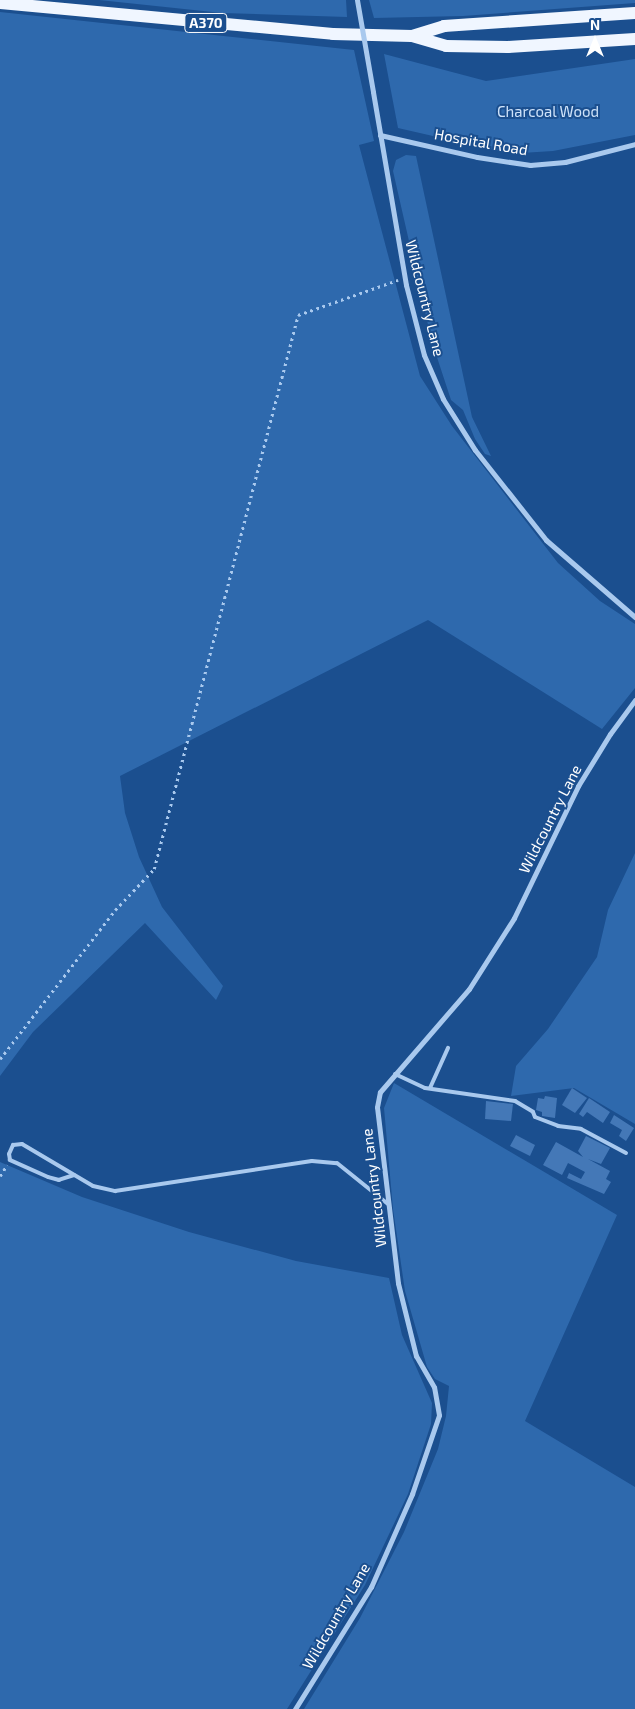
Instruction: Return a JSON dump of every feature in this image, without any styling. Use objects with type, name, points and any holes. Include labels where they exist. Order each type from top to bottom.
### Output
[{"type":"main road","name":"A370","points":[[0,3],[332,34],[412,36],[446,46],[508,47],[635,39]]},
{"type":"main road","name":"A370","points":[[412,36],[444,26],[635,13]]},
{"type":"street","name":"Wildcountry Lane","points":[[357,0],[405,278],[424,356],[443,399],[474,450],[546,540],[635,617]]},
{"type":"street","name":"Hospital Road","points":[[380,135],[478,157],[530,165],[565,162],[635,144]]},
{"type":"street","name":"Wildcountry Lane","points":[[295,1709],[371,1587],[412,1494],[439,1415],[434,1387],[416,1356],[398,1283],[377,1107],[380,1092],[469,989],[509,926],[578,786],[610,734],[635,700]]},
{"type":"lane","points":[[430,1088],[448,1048]]},
{"type":"lane","points":[[395,1074],[430,1088],[514,1101],[533,1112],[535,1117],[558,1126],[581,1129],[626,1153]]},
{"type":"lane","points":[[74,1175],[59,1180],[10,1160],[13,1145],[22,1144],[93,1186],[115,1191],[312,1161],[337,1163],[388,1204]]},
{"type":"path","points":[[0,1059],[115,910],[154,869],[298,315],[405,278]]},
{"type":"path","points":[[0,1176],[10,1160]]},
{"type":"green space","points":[[99,0],[346,0],[347,17],[222,13]]},
{"type":"green space","points":[[369,0],[635,0],[635,3],[463,16],[374,18]]},
{"type":"green space","points":[[0,12],[354,50],[374,141],[359,145],[420,376],[452,426],[558,563],[600,601],[635,624],[635,688],[602,729],[428,620],[120,776],[125,813],[139,857],[162,907],[223,986],[216,1000],[145,923],[33,1032],[0,1076]]},
{"type":"green space","name":"Charcoal Wood","points":[[384,54],[486,81],[635,59],[635,135],[553,151],[521,153],[494,150],[398,128]]},
{"type":"green space","points":[[406,155],[416,156],[472,417],[491,456],[485,454],[475,439],[463,410],[451,400],[432,342],[393,171],[396,160]]},
{"type":"green space","points":[[635,853],[635,1124],[574,1088],[511,1096],[516,1066],[548,1029],[597,957],[608,910]]},
{"type":"green space","points":[[394,1083],[617,1215],[525,1421],[635,1487],[635,1709],[304,1709],[360,1618],[404,1532],[438,1449],[446,1416],[449,1386],[435,1379],[427,1367],[405,1291],[393,1209],[384,1108]]},
{"type":"green space","points":[[0,1162],[82,1197],[189,1232],[296,1261],[389,1278],[402,1335],[432,1403],[431,1424],[408,1494],[365,1585],[287,1709],[0,1709]]},
{"type":"building","points":[[572,1088],[587,1098],[575,1113],[562,1105]]},
{"type":"building","points":[[545,1096],[557,1098],[555,1118],[542,1116],[542,1112],[536,1110],[538,1098],[544,1099]]},
{"type":"building","points":[[589,1098],[610,1112],[603,1123],[587,1112],[583,1117],[579,1114]]},
{"type":"building","points":[[486,1101],[513,1104],[511,1121],[485,1119]]},
{"type":"building","points":[[614,1115],[634,1128],[626,1141],[619,1136],[622,1130],[610,1123]]},
{"type":"building","points":[[516,1135],[535,1145],[530,1156],[510,1146]]},
{"type":"building","points":[[586,1136],[610,1148],[601,1164],[588,1159],[610,1171],[606,1179],[611,1182],[604,1194],[567,1178],[569,1173],[581,1179],[585,1172],[568,1163],[562,1175],[543,1165],[556,1142],[583,1157],[578,1151]]}]
